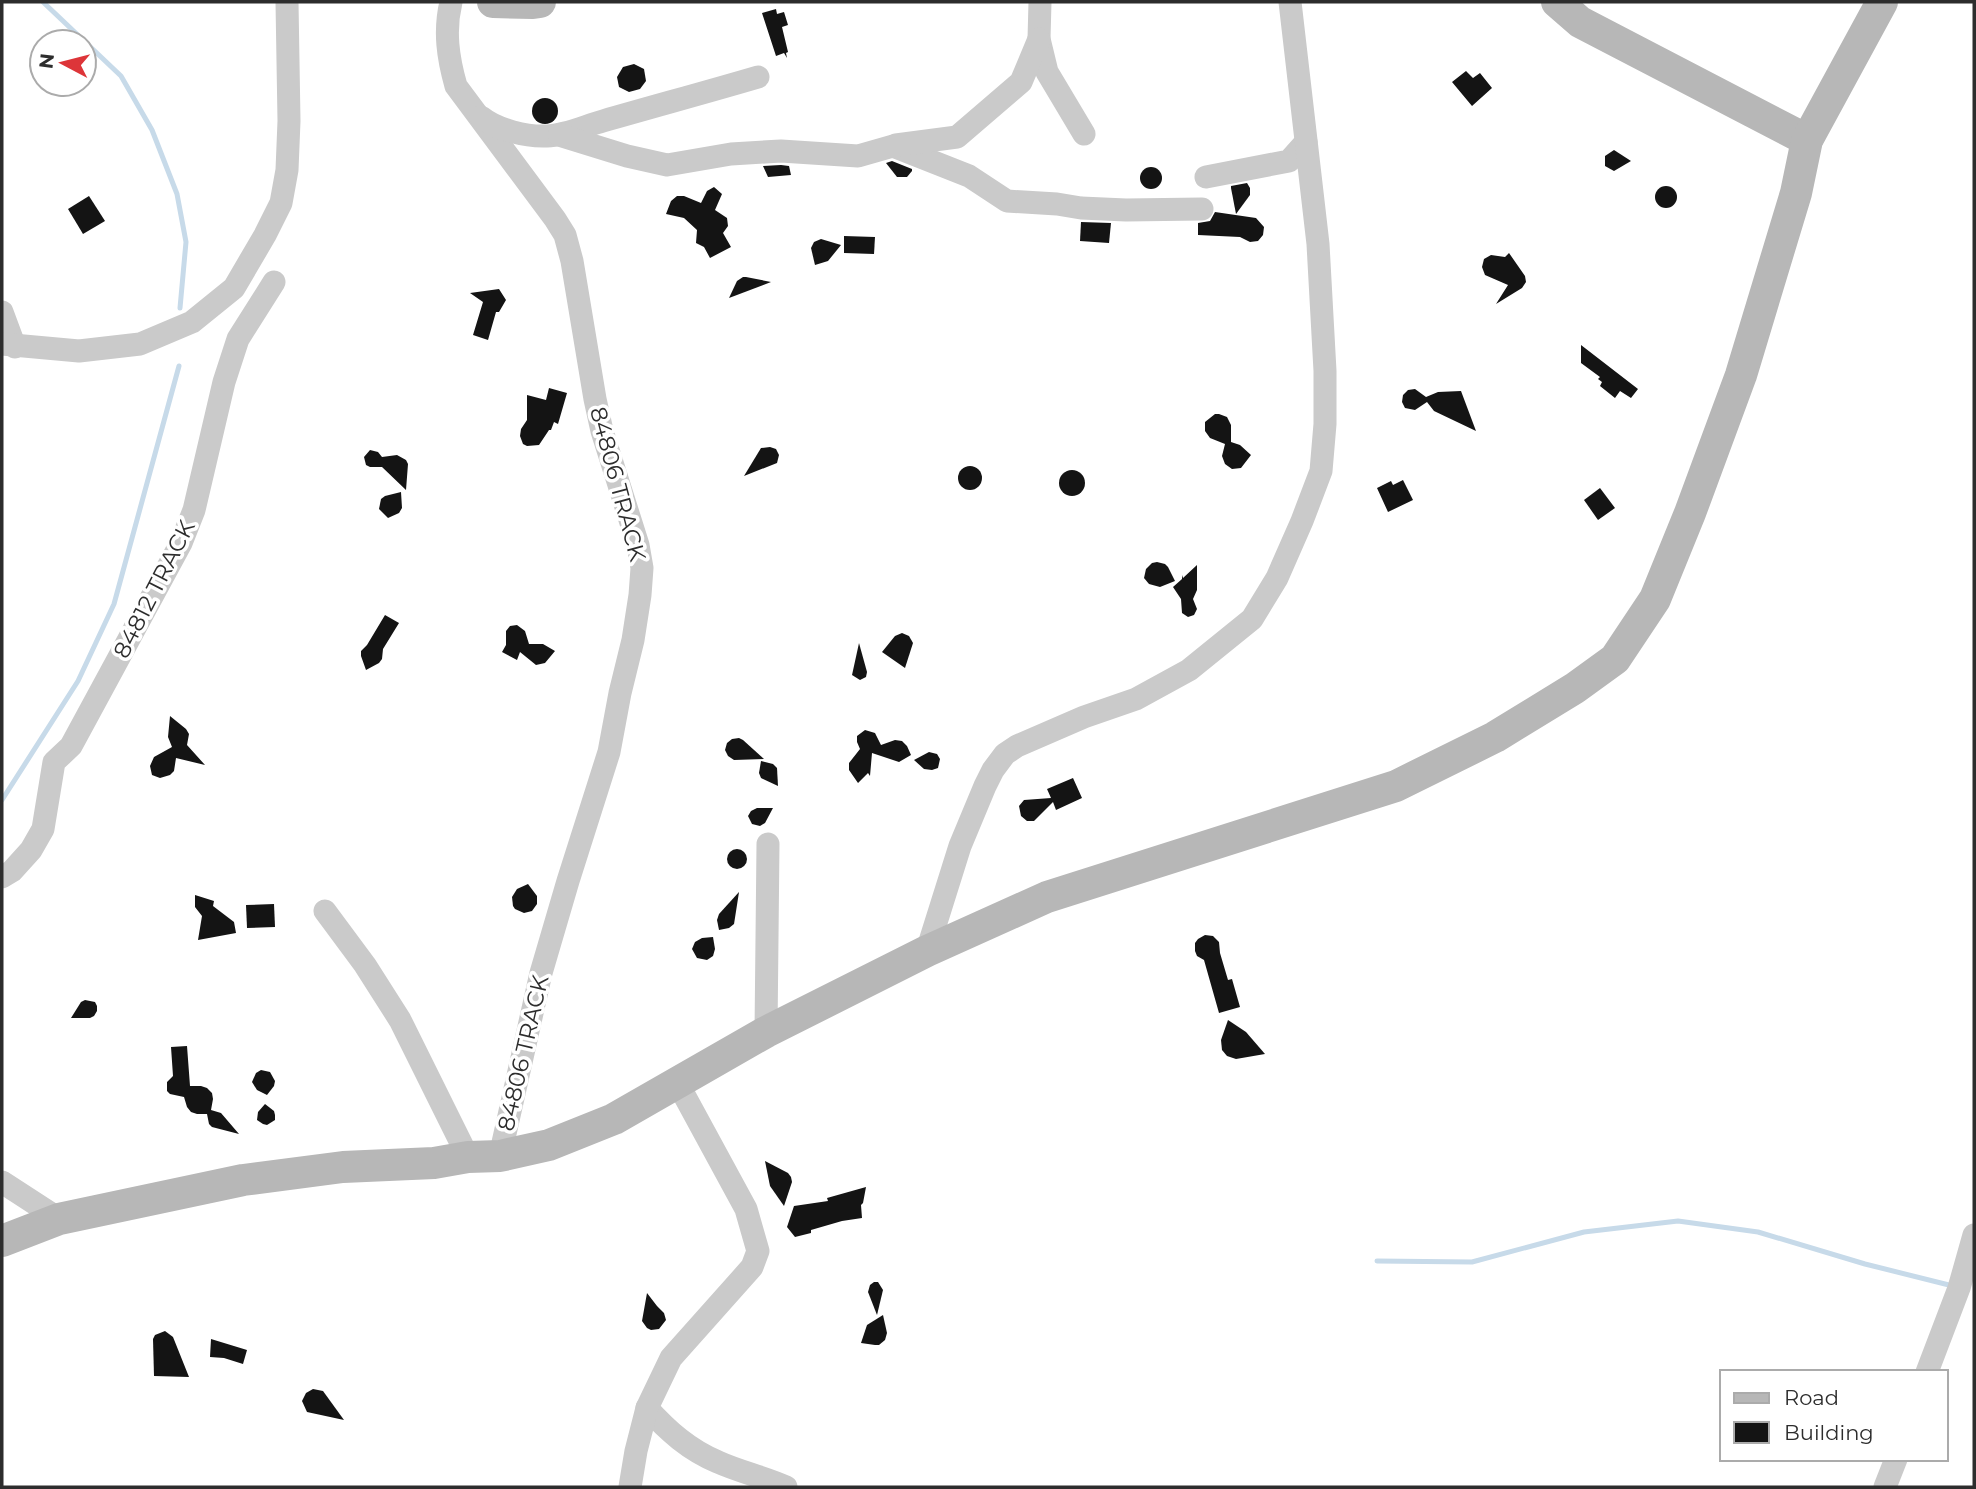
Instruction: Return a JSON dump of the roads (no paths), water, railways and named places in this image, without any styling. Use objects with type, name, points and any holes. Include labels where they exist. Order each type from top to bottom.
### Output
[{"type":"street","points":[[2,312],[8,345],[79,351],[141,344],[192,322],[234,288],[281,203],[287,170],[289,121],[287,2]]},
{"type":"street","name":"84806 TRACK","points":[[450,2],[447,37],[449,62],[456,86],[565,235],[581,305],[599,421],[638,545],[642,568],[633,640],[609,752],[541,973],[500,1156]]},
{"type":"street","points":[[493,2],[540,2]]},
{"type":"street","points":[[1040,2],[1039,39],[1047,72],[1084,135]]},
{"type":"street","points":[[927,951],[960,846],[989,778],[1005,754],[1017,746],[1084,717],[1136,699],[1189,670],[1252,619],[1277,578],[1321,471],[1325,424],[1325,371],[1318,244],[1290,2]]},
{"type":"street","points":[[1558,2],[1580,22],[1807,140]]},
{"type":"street","points":[[2,1241],[59,1219],[243,1181],[343,1167],[434,1163],[468,1157],[500,1156],[549,1145],[614,1119],[766,1032],[927,951],[1048,897],[1396,786],[1495,737],[1576,688],[1615,659],[1655,599],[1741,375],[1796,193],[1807,140],[1882,2]]},
{"type":"street","points":[[559,135],[667,165],[731,154],[781,151],[858,156],[893,146],[957,137],[1021,82],[1039,39]]},
{"type":"street","points":[[476,113],[486,121],[520,135],[559,135],[758,78]]},
{"type":"street","points":[[1206,177],[1289,161],[1306,142]]},
{"type":"street","points":[[893,146],[969,176],[1007,201],[1126,210],[1202,209]]},
{"type":"street","name":"84812 TRACK","points":[[2,877],[31,850],[43,828],[54,762],[71,746],[181,542],[194,510],[224,382],[238,339],[274,282]]},
{"type":"street","points":[[766,1032],[768,844]]},
{"type":"street","points":[[325,911],[365,965],[400,1020],[468,1157]]},
{"type":"street","points":[[630,1487],[647,1408],[671,1358],[752,1266],[758,1251],[746,1209],[677,1082]]},
{"type":"street","points":[[2,1182],[59,1219]]},
{"type":"street","points":[[1928,1370],[1959,1288],[1974,1235]]},
{"type":"street","points":[[647,1408],[670,1433],[699,1453],[786,1487]]},
{"type":"street","points":[[1885,1487],[1895,1461]]},
{"type":"waterway","points":[[43,2],[121,76],[152,130],[177,194],[186,242],[180,308]]},
{"type":"waterway","points":[[2,800],[78,681],[114,604],[179,366]]},
{"type":"waterway","points":[[1377,1261],[1472,1262],[1584,1232],[1678,1221],[1758,1232],[1865,1264],[1953,1286]]}]
